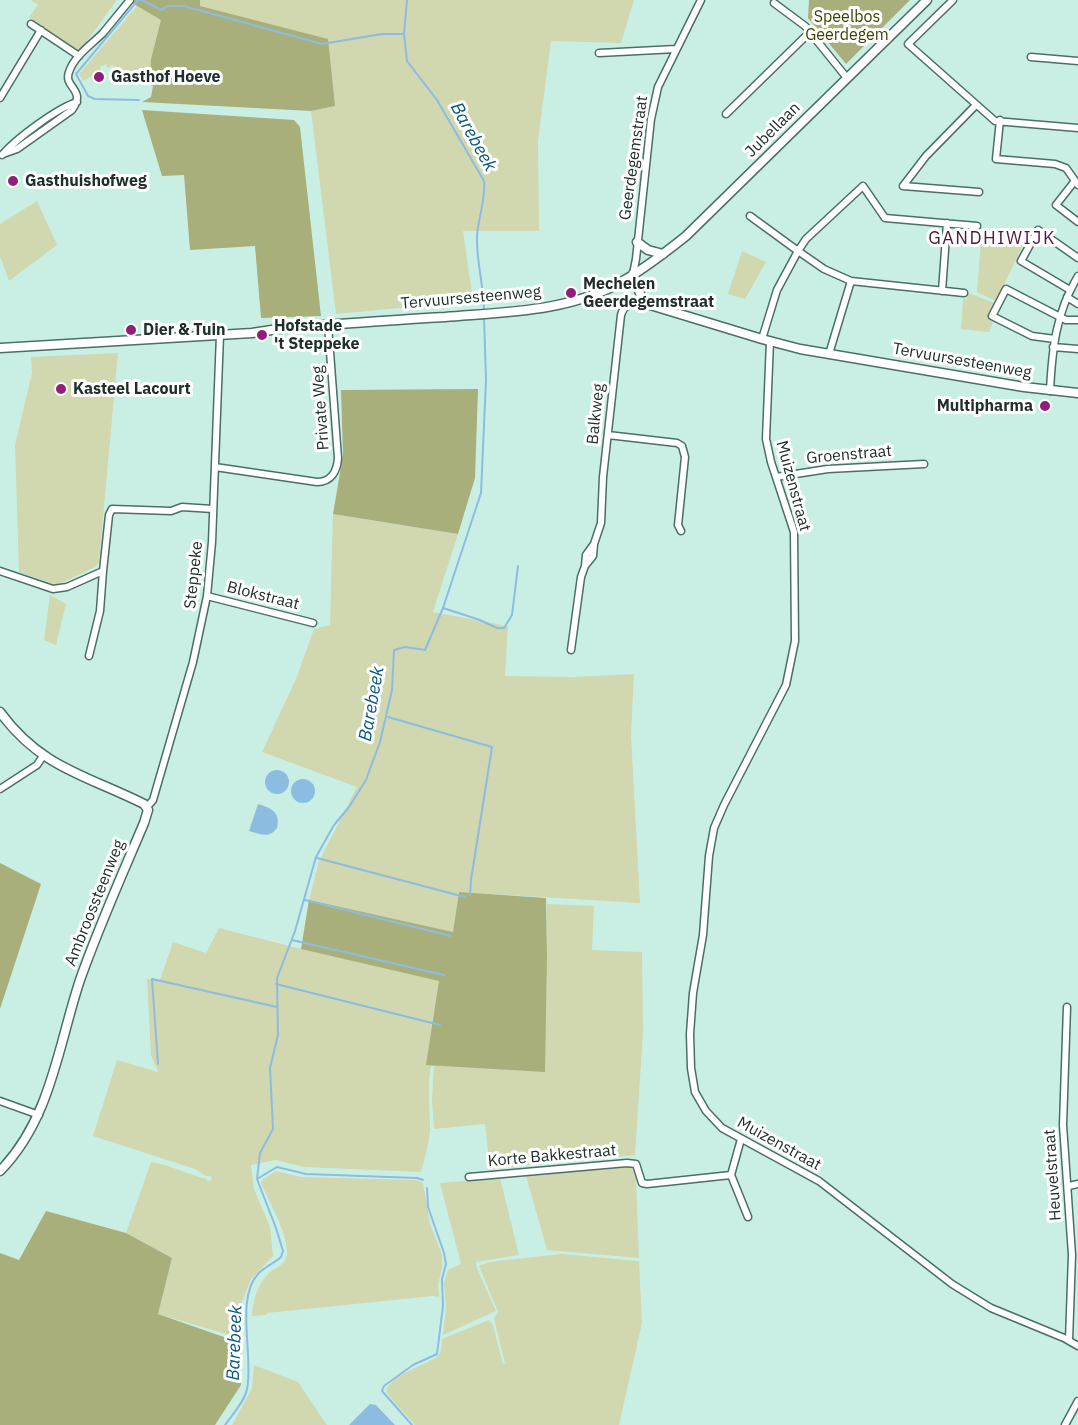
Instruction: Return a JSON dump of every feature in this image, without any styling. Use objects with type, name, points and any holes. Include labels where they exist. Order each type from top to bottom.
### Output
[{"type":"main road","name":"Jubellaan","points":[[633,274],[663,254],[706,216],[927,0]]},
{"type":"main road","points":[[637,242],[646,249],[663,254]]},
{"type":"main road","points":[[633,274],[642,299]]},
{"type":"main road","name":"Tervuursesteenweg","points":[[0,349],[494,314],[559,305],[600,291],[633,274]]},
{"type":"main road","name":"Tervuursesteenweg","points":[[642,299],[650,306],[766,340],[829,354],[1050,391],[1078,393]]},
{"type":"main road","points":[[0,712],[19,735],[43,756],[147,807]]},
{"type":"main road","name":"Ambroossteenweg","points":[[0,1171],[18,1151],[39,1115],[50,1086],[85,967],[144,823],[147,807]]},
{"type":"street","points":[[2,155],[78,102],[78,96],[68,75],[79,56],[130,0]]},
{"type":"street","name":"Geerdegemstraat","points":[[633,274],[651,119],[658,87],[701,0]]},
{"type":"street","points":[[953,0],[908,45],[995,121],[1078,128]]},
{"type":"street","points":[[774,3],[805,26],[847,78]]},
{"type":"street","points":[[32,24],[79,56]]},
{"type":"street","points":[[0,98],[41,30]]},
{"type":"street","points":[[726,114],[810,32]]},
{"type":"street","points":[[599,52],[676,49]]},
{"type":"street","points":[[1031,57],[1078,61]]},
{"type":"street","points":[[976,105],[926,156],[903,186],[979,192]]},
{"type":"street","points":[[1000,120],[996,159],[1055,164],[1066,168],[1076,183],[1056,205],[1078,222]]},
{"type":"street","name":"Muizenstraat","points":[[946,223],[885,218],[863,186],[806,239],[777,290],[766,340],[766,439],[794,532],[796,628],[793,657],[786,685],[714,828],[709,856],[703,935],[693,993],[690,1034],[691,1068],[695,1092],[706,1111],[722,1128],[819,1181],[951,1284],[976,1300],[1078,1346]]},
{"type":"street","points":[[750,216],[824,269],[851,281],[964,293]]},
{"type":"street","points":[[942,291],[946,223],[977,226]]},
{"type":"street","points":[[1070,290],[1021,261],[1038,230],[1078,258]]},
{"type":"street","points":[[1050,391],[1053,347],[1060,317],[1078,276]]},
{"type":"street","points":[[829,354],[851,281]]},
{"type":"street","points":[[1055,339],[1032,336],[992,316],[1006,289],[1066,320],[1078,320]]},
{"type":"street","points":[[1067,297],[1078,304]]},
{"type":"street","name":"Balkweg","points":[[570,650],[586,555],[594,544],[601,523],[621,315],[626,304],[642,299]]},
{"type":"street","name":"Private Weg","points":[[215,467],[317,482],[333,476],[338,458],[328,325]]},
{"type":"street","name":"Steppeke","points":[[147,807],[153,800],[194,662],[207,596],[220,335]]},
{"type":"street","points":[[1053,347],[1078,349]]},
{"type":"street","points":[[608,435],[677,443],[682,446],[685,457],[678,525],[681,531]]},
{"type":"street","name":"Groenstraat","points":[[776,477],[828,469],[924,464]]},
{"type":"street","points":[[89,656],[100,611],[111,510],[171,511],[182,507],[213,509]]},
{"type":"street","points":[[0,571],[53,589],[67,587],[103,570]]},
{"type":"street","name":"Blokstraat","points":[[207,596],[313,623]]},
{"type":"street","points":[[0,789],[37,765],[43,756]]},
{"type":"street","name":"Heuvelstraat","points":[[1067,1007],[1063,1125],[1072,1255],[1069,1340]]},
{"type":"street","points":[[0,1101],[39,1115]]},
{"type":"street","points":[[741,1139],[730,1175],[748,1217]]},
{"type":"street","name":"Korte Bakkestraat","points":[[469,1177],[627,1163],[636,1164],[642,1183],[647,1184],[730,1175]]},
{"type":"street","points":[[1069,1186],[1078,1184]]},
{"type":"street","points":[[1065,1425],[1078,1401]]},
{"type":"green space","points":[[31,0],[117,0],[79,52],[29,17],[38,5]]},
{"type":"green space","points":[[135,0],[200,0],[200,6],[328,39],[335,106],[311,111],[142,102],[151,97],[153,86],[150,83],[154,79],[150,75],[151,59],[161,20],[132,3]]},
{"type":"green space","points":[[200,0],[634,0],[621,43],[551,41],[538,141],[539,231],[463,231],[473,301],[336,314],[311,111],[335,106],[200,6]]},
{"type":"green space","name":"Speelbos Geerdegem","points":[[809,0],[910,0],[846,64],[808,18]]},
{"type":"green space","points":[[137,6],[162,19],[151,59],[150,75],[137,72],[118,74],[113,65],[108,68],[106,64],[100,67],[101,71],[83,81],[79,74]]},
{"type":"green space","points":[[142,110],[294,120],[300,127],[321,316],[261,318],[255,246],[190,250],[184,175],[162,176]]},
{"type":"green space","points":[[37,201],[57,245],[9,281],[0,256],[0,224]]},
{"type":"green space","points":[[982,230],[1008,233],[1024,243],[996,301],[977,292]]},
{"type":"green space","points":[[742,251],[766,262],[745,299],[728,294]]},
{"type":"green space","points":[[968,293],[995,303],[989,319],[993,322],[989,332],[961,329],[963,299],[967,299]]},
{"type":"green space","points":[[118,353],[99,562],[95,567],[57,585],[19,572],[15,445],[32,373],[31,357]]},
{"type":"green space","points":[[478,389],[475,478],[458,534],[333,514],[343,455],[341,390]]},
{"type":"green space","points":[[333,514],[458,534],[433,612],[508,626],[505,676],[573,677],[634,674],[631,735],[640,903],[459,892],[453,932],[309,900],[319,861],[357,787],[262,752],[296,679],[314,629],[330,625]]},
{"type":"green space","points":[[50,595],[66,604],[56,645],[44,640]]},
{"type":"green space","points":[[0,863],[41,884],[0,1009]]},
{"type":"green space","points":[[459,892],[546,898],[545,1072],[426,1065],[439,981],[301,949],[309,900],[453,932]]},
{"type":"green space","points":[[547,904],[594,906],[592,950],[642,952],[643,1032],[635,1155],[490,1169],[485,1124],[434,1129],[432,1099],[434,1066],[431,1066],[430,1129],[421,1172],[304,1167],[276,1160],[251,1165],[254,1189],[270,1227],[273,1256],[251,1279],[242,1302],[240,1338],[158,1314],[172,1258],[126,1233],[151,1162],[166,1165],[207,1179],[207,1181],[212,1180],[211,1176],[93,1136],[117,1060],[158,1072],[151,1055],[147,979],[160,980],[173,942],[206,953],[219,928],[440,981],[546,1033]]},
{"type":"green space","points":[[630,1167],[634,1171],[636,1181],[639,1258],[547,1250],[526,1176]]},
{"type":"green space","points":[[276,1171],[301,1177],[416,1180],[423,1183],[430,1224],[442,1255],[438,1285],[439,1297],[252,1316],[259,1286],[268,1274],[284,1261],[287,1254],[281,1227],[261,1183]]},
{"type":"green space","points":[[500,1178],[519,1255],[476,1262],[496,1311],[443,1335],[446,1307],[444,1283],[448,1270],[461,1264],[440,1183]]},
{"type":"green space","points":[[46,1211],[126,1233],[172,1258],[158,1314],[241,1343],[241,1385],[215,1425],[0,1425],[0,1253],[19,1260]]},
{"type":"green space","points":[[561,1254],[639,1261],[642,1323],[619,1425],[415,1425],[386,1390],[398,1377],[437,1357],[441,1351],[442,1339],[489,1320],[493,1325],[503,1364],[505,1364],[494,1318],[498,1312],[479,1266],[489,1262]]},
{"type":"green space","points":[[254,1365],[298,1382],[327,1425],[232,1425],[252,1388]]},
{"type":"water","points":[[277,770],[282,771],[288,777],[288,787],[282,793],[277,794],[272,793],[266,787],[265,782],[266,777],[272,771]]},
{"type":"water","points":[[303,779],[308,780],[314,786],[314,796],[308,802],[303,803],[298,802],[292,796],[291,791],[292,786],[298,780]]},
{"type":"water","points":[[258,804],[271,809],[278,818],[277,828],[271,834],[264,835],[249,831]]},
{"type":"water","points":[[370,1404],[376,1405],[395,1425],[349,1425]]},
{"type":"waterway","points":[[138,0],[76,74],[88,96],[95,99],[139,100]]},
{"type":"waterway","points":[[141,0],[162,10],[167,6],[184,6],[322,44],[382,34],[404,34]]},
{"type":"waterway","name":"Barebeek","points":[[407,0],[404,34],[407,61],[437,100],[484,181],[477,236],[484,311]]},
{"type":"waterway","name":"Barebeek","points":[[225,1425],[241,1403],[247,1389],[249,1376],[246,1313],[251,1285],[260,1272],[281,1257],[283,1251],[257,1179],[260,1153],[273,1129],[270,1068],[278,1035],[277,978],[295,931],[316,857],[334,825],[366,780],[380,742],[392,690],[394,650],[405,647],[425,650],[443,608],[481,493],[486,380],[484,317]]},
{"type":"waterway","points":[[443,608],[497,628],[504,628],[512,615],[518,566]]},
{"type":"waterway","points":[[388,717],[492,747],[470,895]]},
{"type":"waterway","points":[[317,858],[465,897]]},
{"type":"waterway","points":[[305,900],[451,936]]},
{"type":"waterway","points":[[292,940],[444,975]]},
{"type":"waterway","points":[[158,1064],[152,979],[277,1007]]},
{"type":"waterway","points":[[276,984],[440,1025]]},
{"type":"waterway","points":[[257,1179],[277,1167],[306,1174],[423,1180]]},
{"type":"waterway","points":[[412,1425],[382,1391],[384,1386],[413,1365],[437,1354],[443,1306],[442,1279],[446,1264],[428,1207],[427,1188]]},
{"type":"place","name":"Gasthof Hoeve","points":[[99,77]]},
{"type":"place","name":"Gasthuishofweg","points":[[13,181]]},
{"type":"place","name":"Mechelen Geerdegemstraat","points":[[571,293]]},
{"type":"place","name":"Dier & Tuin","points":[[131,330]]},
{"type":"place","name":"Hofstade 't Steppeke","points":[[262,335]]},
{"type":"place","name":"Kasteel Lacourt","points":[[61,389]]},
{"type":"place","name":"Multipharma","points":[[1045,406]]},
{"type":"district","name":"GANDHIWIJK","points":[[992,239]]}]
